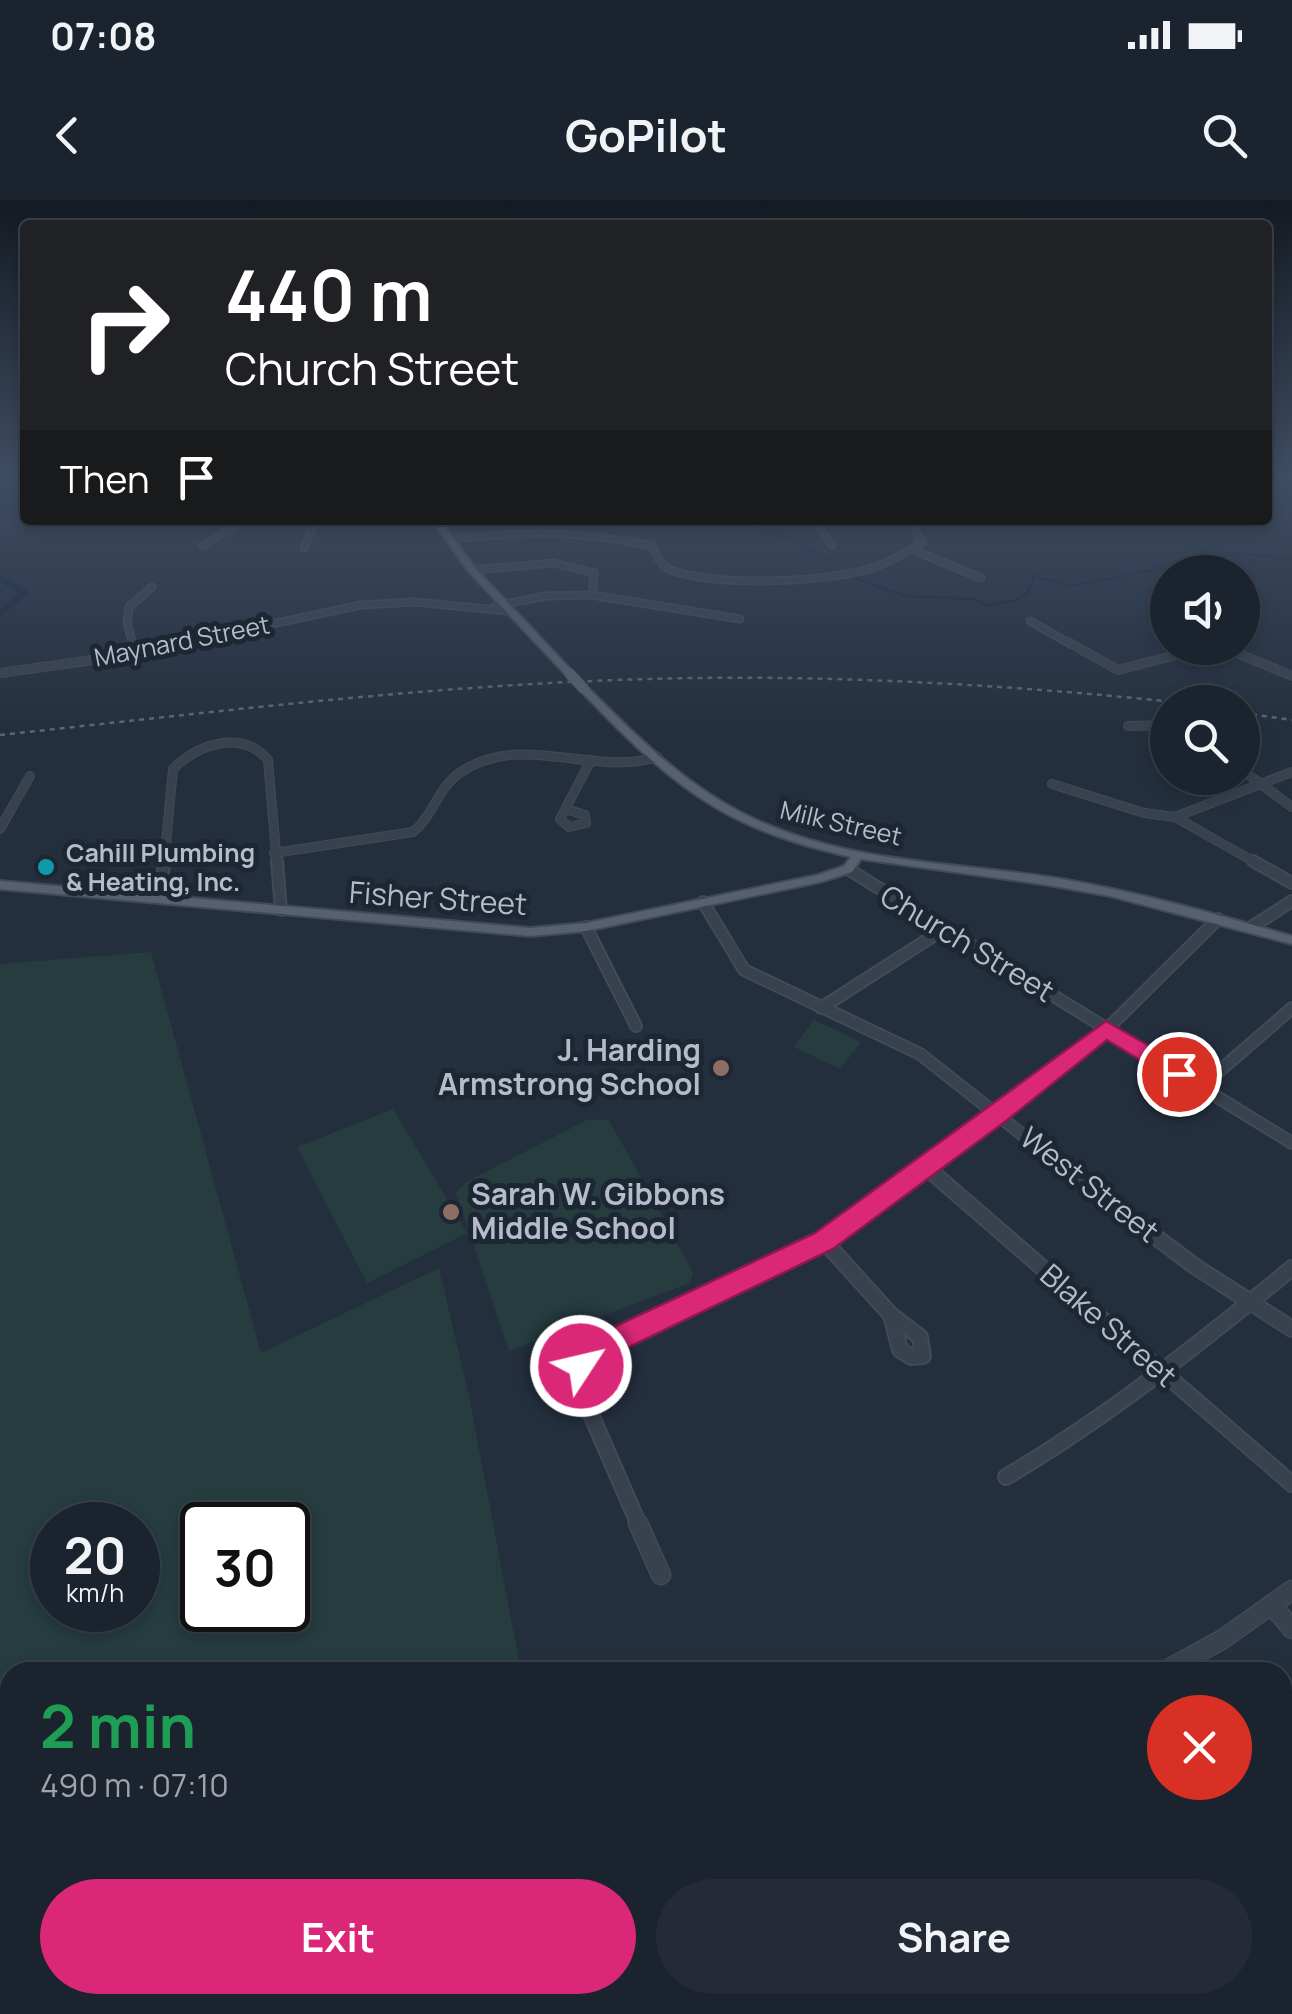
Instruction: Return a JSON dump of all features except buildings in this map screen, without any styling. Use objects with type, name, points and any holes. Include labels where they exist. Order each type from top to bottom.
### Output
[{"type":"main road","name":"Milk Street","points":[[465,561],[584,689],[658,757],[706,796],[756,825],[804,842],[859,854],[1101,890],[1292,940]]},
{"type":"main road","points":[[848,868],[859,854]]},
{"type":"main road","name":"Fisher Street","points":[[0,884],[510,932],[586,927],[848,868]]},
{"type":"street","points":[[659,561],[670,570],[730,580],[866,572],[890,561]]},
{"type":"street","points":[[939,561],[981,578]]},
{"type":"street","points":[[472,570],[518,564],[586,567],[594,573],[592,596]]},
{"type":"street","points":[[135,652],[125,616],[136,596],[152,588]]},
{"type":"street","name":"Maynard Street","points":[[0,672],[135,652],[361,605],[414,602],[483,608],[506,607],[546,596],[592,596],[740,618]]},
{"type":"street","points":[[1030,621],[1120,670],[1150,662]]},
{"type":"street","points":[[1260,662],[1290,674]]},
{"type":"street","points":[[1128,726],[1150,725]]},
{"type":"street","points":[[162,898],[173,771],[181,760],[199,749],[236,743],[265,753],[282,910]]},
{"type":"street","points":[[274,853],[413,832],[425,824],[446,785],[491,756],[523,753],[633,765],[658,757]]},
{"type":"street","points":[[566,808],[592,760]]},
{"type":"street","points":[[1260,784],[1292,772]]},
{"type":"street","points":[[0,829],[30,776]]},
{"type":"street","points":[[1052,784],[1089,792],[1157,817],[1176,817],[1232,795]]},
{"type":"street","points":[[1260,784],[1292,807]]},
{"type":"street","points":[[1176,817],[1292,883]]},
{"type":"street","name":"Church Street","points":[[848,868],[1292,1143]]},
{"type":"street","points":[[1250,928],[1292,901]]},
{"type":"street","name":"West Street","points":[[703,902],[744,970],[920,1054],[1108,1202],[1292,1330]]},
{"type":"street","points":[[660,1575],[580,1389],[582,1362],[594,1351],[824,1241],[998,1114],[1106,1029],[1218,918]]},
{"type":"street","points":[[586,927],[636,1026]]},
{"type":"street","points":[[820,1008],[944,929]]},
{"type":"street","points":[[1200,1087],[1292,1008]]},
{"type":"street","name":"Blake Street","points":[[926,1167],[1292,1484]]},
{"type":"street","points":[[824,1241],[892,1314]]},
{"type":"street","points":[[1006,1476],[1074,1436],[1163,1373],[1292,1268]]},
{"type":"street","points":[[1182,1662],[1223,1639],[1292,1590]]},
{"type":"street","points":[[1272,1605],[1292,1628]]},
{"type":"green space","points":[[151,952],[261,1353],[439,1268],[469,1396],[519,1662],[0,1662],[0,964]]},
{"type":"green space","points":[[814,1020],[861,1042],[840,1069],[794,1047]]},
{"type":"green space","points":[[393,1109],[467,1233],[367,1283],[297,1147]]},
{"type":"green space","points":[[587,1120],[609,1120],[693,1272],[690,1283],[509,1351],[456,1193],[466,1182]]},
{"type":"waterway","points":[[852,577],[905,596],[974,599],[986,605],[1014,601],[1030,591],[1026,588],[1032,586],[1033,576],[1071,586],[1200,561]]},
{"type":"waterway","points":[[0,579],[26,592],[0,614]]},
{"type":"railway","points":[[0,735],[404,693],[647,679],[911,682],[1150,700]]},
{"type":"railway","points":[[1260,716],[1292,720]]},
{"type":"place","name":"Cahill Plumbing & Heating, Inc.","points":[[46,867]]},
{"type":"place","name":"J. Harding Armstrong School","points":[[721,1068]]},
{"type":"place","name":"Sarah W. Gibbons Middle School","points":[[451,1212]]},
{"type":"route","points":[[581,1366],[598,1348],[824,1241],[998,1114],[1106,1029],[1179,1074]]}]
